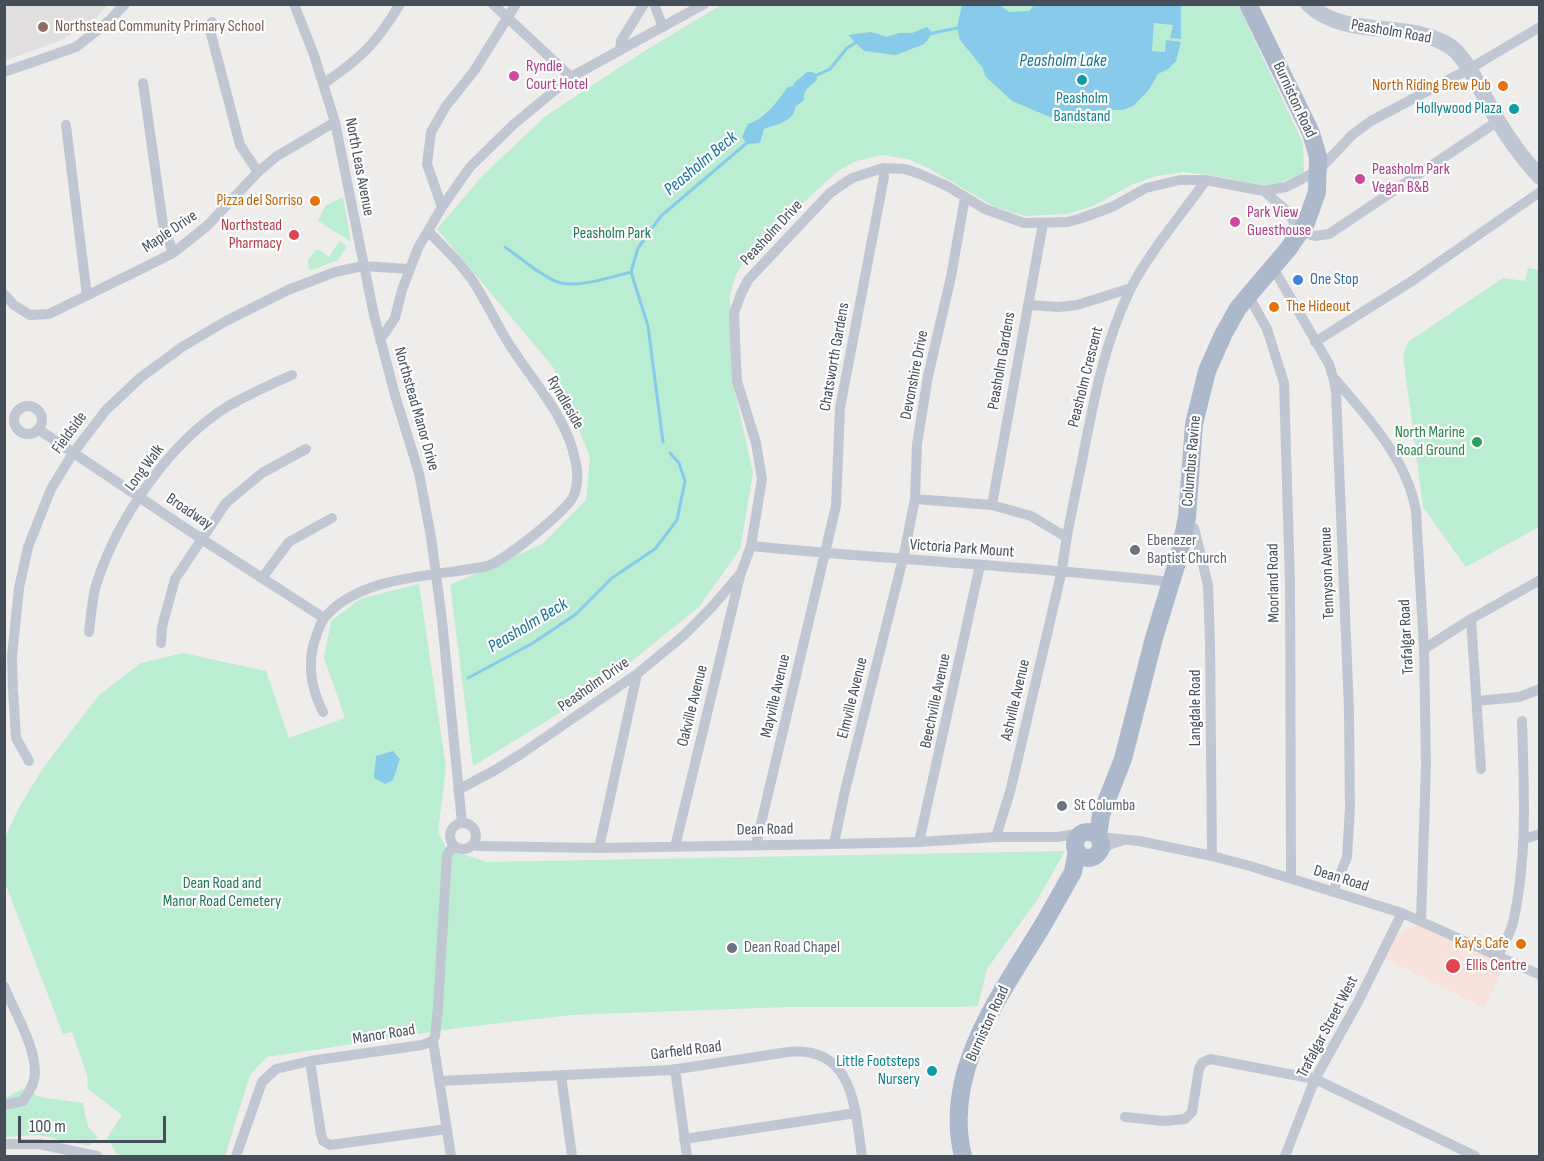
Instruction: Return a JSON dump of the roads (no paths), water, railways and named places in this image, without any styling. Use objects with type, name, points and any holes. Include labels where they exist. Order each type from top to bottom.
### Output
[{"type":"main road","name":"Burniston Road","points":[[1248,4],[1311,134],[1318,157],[1319,170],[1314,202],[1300,232]]},
{"type":"main road","name":"Peasholm Road","points":[[1308,4],[1318,14],[1337,22],[1413,33],[1442,42],[1454,49],[1469,69],[1498,121],[1539,177]]},
{"type":"main road","name":"Columbus Ravine","points":[[1089,843],[1123,759],[1154,639],[1179,556],[1186,523],[1194,424],[1201,388],[1223,335],[1248,295],[1300,232]]},
{"type":"main road","name":"Burniston Road","points":[[963,1156],[958,1114],[959,1098],[977,1040],[998,999],[1089,843]]},
{"type":"main road","name":"Burniston Road","points":[[973,1156],[968,1114],[971,1084],[984,1045],[1038,934]]},
{"type":"street","points":[[4,72],[76,46],[109,21],[125,4]]},
{"type":"street","name":"North Leas Avenue","points":[[294,4],[315,55],[335,122],[380,340]]},
{"type":"street","points":[[323,84],[356,61],[375,43],[400,4]]},
{"type":"street","points":[[493,4],[571,77]]},
{"type":"street","points":[[442,207],[427,164],[431,132],[446,106],[474,71],[516,4]]},
{"type":"street","points":[[620,50],[621,41],[644,4]]},
{"type":"street","points":[[654,4],[663,27]]},
{"type":"street","name":"Northstead Manor Drive","points":[[462,823],[436,572],[419,473],[380,340],[395,318],[418,248],[442,207],[470,167],[514,124],[571,77],[704,4]]},
{"type":"street","points":[[212,22],[210,30],[240,145],[258,172]]},
{"type":"street","name":"Peasholm Drive","points":[[458,790],[524,752],[637,674],[683,636],[741,573],[751,546],[762,479],[756,443],[737,381],[734,313],[748,280],[830,193],[852,178],[884,168],[905,169],[920,174],[1005,218],[1024,223],[1042,223],[1068,222],[1082,218],[1112,207],[1135,193],[1156,185],[1180,180],[1206,180],[1264,192],[1286,187],[1319,170],[1360,128],[1469,69],[1539,27]]},
{"type":"street","points":[[143,82],[163,224],[173,253]]},
{"type":"street","points":[[1300,232],[1315,236],[1329,234],[1498,121]]},
{"type":"street","name":"Maple Drive","points":[[4,294],[14,305],[30,315],[49,314],[173,253],[207,226],[258,172],[277,156],[335,122]]},
{"type":"street","points":[[66,125],[87,296]]},
{"type":"street","name":"Chatsworth Gardens","points":[[825,553],[836,506],[840,408],[884,168]]},
{"type":"street","name":"Peasholm Crescent","points":[[1062,570],[1066,537],[1095,391],[1113,332],[1131,288],[1206,180]]},
{"type":"street","name":"Peasholm Drive","points":[[1264,192],[1287,211],[1300,232]]},
{"type":"street","points":[[1315,342],[1412,281],[1539,192]]},
{"type":"street","name":"Devonshire Drive","points":[[903,559],[915,499],[916,444],[928,376],[951,277],[965,197]]},
{"type":"street","name":"Peasholm Gardens","points":[[992,505],[1042,223]]},
{"type":"street","name":"Ryndleside","points":[[324,618],[344,601],[381,585],[436,572],[490,566],[548,524],[566,508],[574,495],[578,477],[568,436],[540,386],[514,352],[476,286],[458,261],[428,231]]},
{"type":"street","name":"Fieldside","points":[[28,762],[16,738],[12,656],[19,588],[28,547],[51,489],[73,453],[106,410],[140,378],[182,347],[226,321],[288,290],[335,272],[363,266],[409,270]]},
{"type":"street","name":"Tennyson Avenue","points":[[1272,266],[1329,364],[1338,410],[1350,797],[1347,857],[1333,892]]},
{"type":"street","points":[[1028,305],[1059,307],[1077,305],[1131,288]]},
{"type":"street","name":"Moorland Road","points":[[1248,295],[1268,329],[1284,383],[1290,583],[1291,878]]},
{"type":"street","name":"Long Walk","points":[[89,632],[96,584],[114,541],[140,497],[165,462],[192,434],[229,406],[292,375]]},
{"type":"street","name":"Trafalgar Road","points":[[1333,377],[1384,439],[1406,475],[1413,495],[1424,649],[1426,765],[1421,921]]},
{"type":"street","name":"Broadway","points":[[38,429],[324,618]]},
{"type":"street","points":[[161,643],[162,627],[174,579],[226,503],[262,473],[306,448]]},
{"type":"street","points":[[915,499],[992,505],[1031,516],[1066,537]]},
{"type":"street","points":[[262,579],[289,542],[332,518]]},
{"type":"street","name":"Langdale Road","points":[[1186,523],[1194,528],[1208,586],[1212,856]]},
{"type":"street","name":"Victoria Park Mount","points":[[751,546],[980,566],[1062,570],[1171,582]]},
{"type":"street","name":"Mayville Avenue","points":[[756,845],[825,553]]},
{"type":"street","points":[[1179,556],[1202,560]]},
{"type":"street","name":"Elmville Avenue","points":[[834,844],[903,559]]},
{"type":"street","name":"Beechville Avenue","points":[[919,842],[980,566]]},
{"type":"street","name":"Ashville Avenue","points":[[996,837],[1010,792],[1062,570]]},
{"type":"street","name":"Oakville Avenue","points":[[675,847],[741,573]]},
{"type":"street","points":[[1424,649],[1471,619],[1537,584]]},
{"type":"street","points":[[323,712],[311,680],[310,661],[315,638],[324,618]]},
{"type":"street","points":[[1471,619],[1481,769]]},
{"type":"street","points":[[599,848],[637,674]]},
{"type":"street","points":[[1477,701],[1519,697],[1539,689]]},
{"type":"street","points":[[1498,956],[1512,925],[1521,875],[1524,839],[1519,727]]},
{"type":"street","points":[[453,846],[464,849],[473,844],[476,837],[475,831],[462,823]]},
{"type":"street","name":"Manor Road","points":[[236,1156],[262,1082],[276,1068],[422,1045],[433,1041],[438,1008],[447,855],[453,846],[450,841],[450,831],[462,823]]},
{"type":"street","points":[[1524,839],[1539,834]]},
{"type":"street","name":"Dean Road","points":[[473,844],[478,846],[599,848],[919,842],[996,837],[1057,837],[1068,842],[1089,843],[1125,840],[1212,856],[1402,913],[1539,975]]},
{"type":"street","name":"Trafalgar Street West","points":[[1286,1156],[1316,1079],[1402,913]]},
{"type":"street","points":[[4,986],[7,1002],[24,1032],[35,1073],[33,1083],[23,1101],[4,1105]]},
{"type":"street","points":[[433,1041],[451,1156]]},
{"type":"street","name":"Garfield Road","points":[[440,1081],[675,1069],[788,1052],[814,1054],[831,1062],[842,1073],[850,1087],[862,1156]]},
{"type":"street","points":[[1125,1117],[1164,1121],[1185,1119],[1192,1112],[1199,1069],[1202,1063],[1210,1059],[1316,1079],[1475,1156]]},
{"type":"street","points":[[310,1061],[321,1134],[323,1141],[330,1145],[447,1129]]},
{"type":"street","points":[[675,1069],[687,1156]]},
{"type":"street","points":[[561,1075],[572,1156]]},
{"type":"street","points":[[684,1139],[856,1113]]},
{"type":"street","points":[[4,1144],[39,1144],[97,1156]]},
{"type":"water","name":"Peasholm Lake","points":[[1035,4],[1181,5],[1181,39],[1170,38],[1173,25],[1154,23],[1152,51],[1165,52],[1166,40],[1181,42],[1176,61],[1168,69],[1158,74],[1148,91],[1133,106],[1123,110],[1099,110],[1071,119],[1050,117],[1012,101],[985,76],[983,68],[960,40],[957,28],[962,5],[1000,5],[1009,12],[1029,11]]},
{"type":"water","points":[[927,27],[933,33],[924,44],[896,55],[864,51],[848,35],[871,32],[887,37],[899,33],[912,33]]},
{"type":"water","points":[[807,72],[816,74],[817,80],[806,91],[804,100],[795,107],[792,116],[784,122],[764,129],[760,143],[747,144],[742,137],[748,124],[766,114],[788,87],[793,86]]},
{"type":"water","points":[[393,751],[400,759],[393,780],[385,784],[374,778],[376,756]]},
{"type":"waterway","name":"Peasholm Beck","points":[[929,34],[957,28]]},
{"type":"waterway","name":"Peasholm Beck","points":[[815,76],[830,69],[847,48],[857,42]]},
{"type":"waterway","name":"Peasholm Beck","points":[[663,442],[648,326],[631,272],[638,248],[661,216],[748,142]]},
{"type":"waterway","points":[[505,247],[540,273],[561,283],[587,283],[631,272]]},
{"type":"waterway","name":"Peasholm Beck","points":[[468,678],[533,643],[576,614],[612,578],[655,549],[677,520],[685,481],[679,463],[670,453]]},
{"type":"place","name":"Northstead Community Primary School","points":[[43,27]]},
{"type":"place","name":"Ryndle Court Hotel","points":[[514,76]]},
{"type":"place","name":"Peasholm Bandstand","points":[[1082,80]]},
{"type":"place","name":"North Riding Brew Pub","points":[[1503,86]]},
{"type":"place","name":"Hollywood Plaza","points":[[1514,109]]},
{"type":"place","name":"Peasholm Park Vegan B&B","points":[[1360,179]]},
{"type":"place","name":"Pizza del Sorriso","points":[[315,201]]},
{"type":"place","name":"Park View Guesthouse","points":[[1235,222]]},
{"type":"place","name":"Northstead Pharmacy","points":[[294,235]]},
{"type":"place","name":"One Stop","points":[[1298,280]]},
{"type":"place","name":"The Hideout","points":[[1274,307]]},
{"type":"place","name":"North Marine Road Ground","points":[[1477,442]]},
{"type":"place","name":"Ebenezer Baptist Church","points":[[1135,550]]},
{"type":"place","name":"St Columba","points":[[1062,806]]},
{"type":"place","name":"Kay's Cafe","points":[[1521,944]]},
{"type":"place","name":"Dean Road Chapel","points":[[732,948]]},
{"type":"place","name":"Ellis Centre","points":[[1453,966]]},
{"type":"place","name":"Little Footsteps Nursery","points":[[932,1071]]},
{"type":"park label","name":"Peasholm Park","points":[[612,234]]},
{"type":"park label","name":"Dean Road and Manor Road Cemetery","points":[[222,893]]}]
